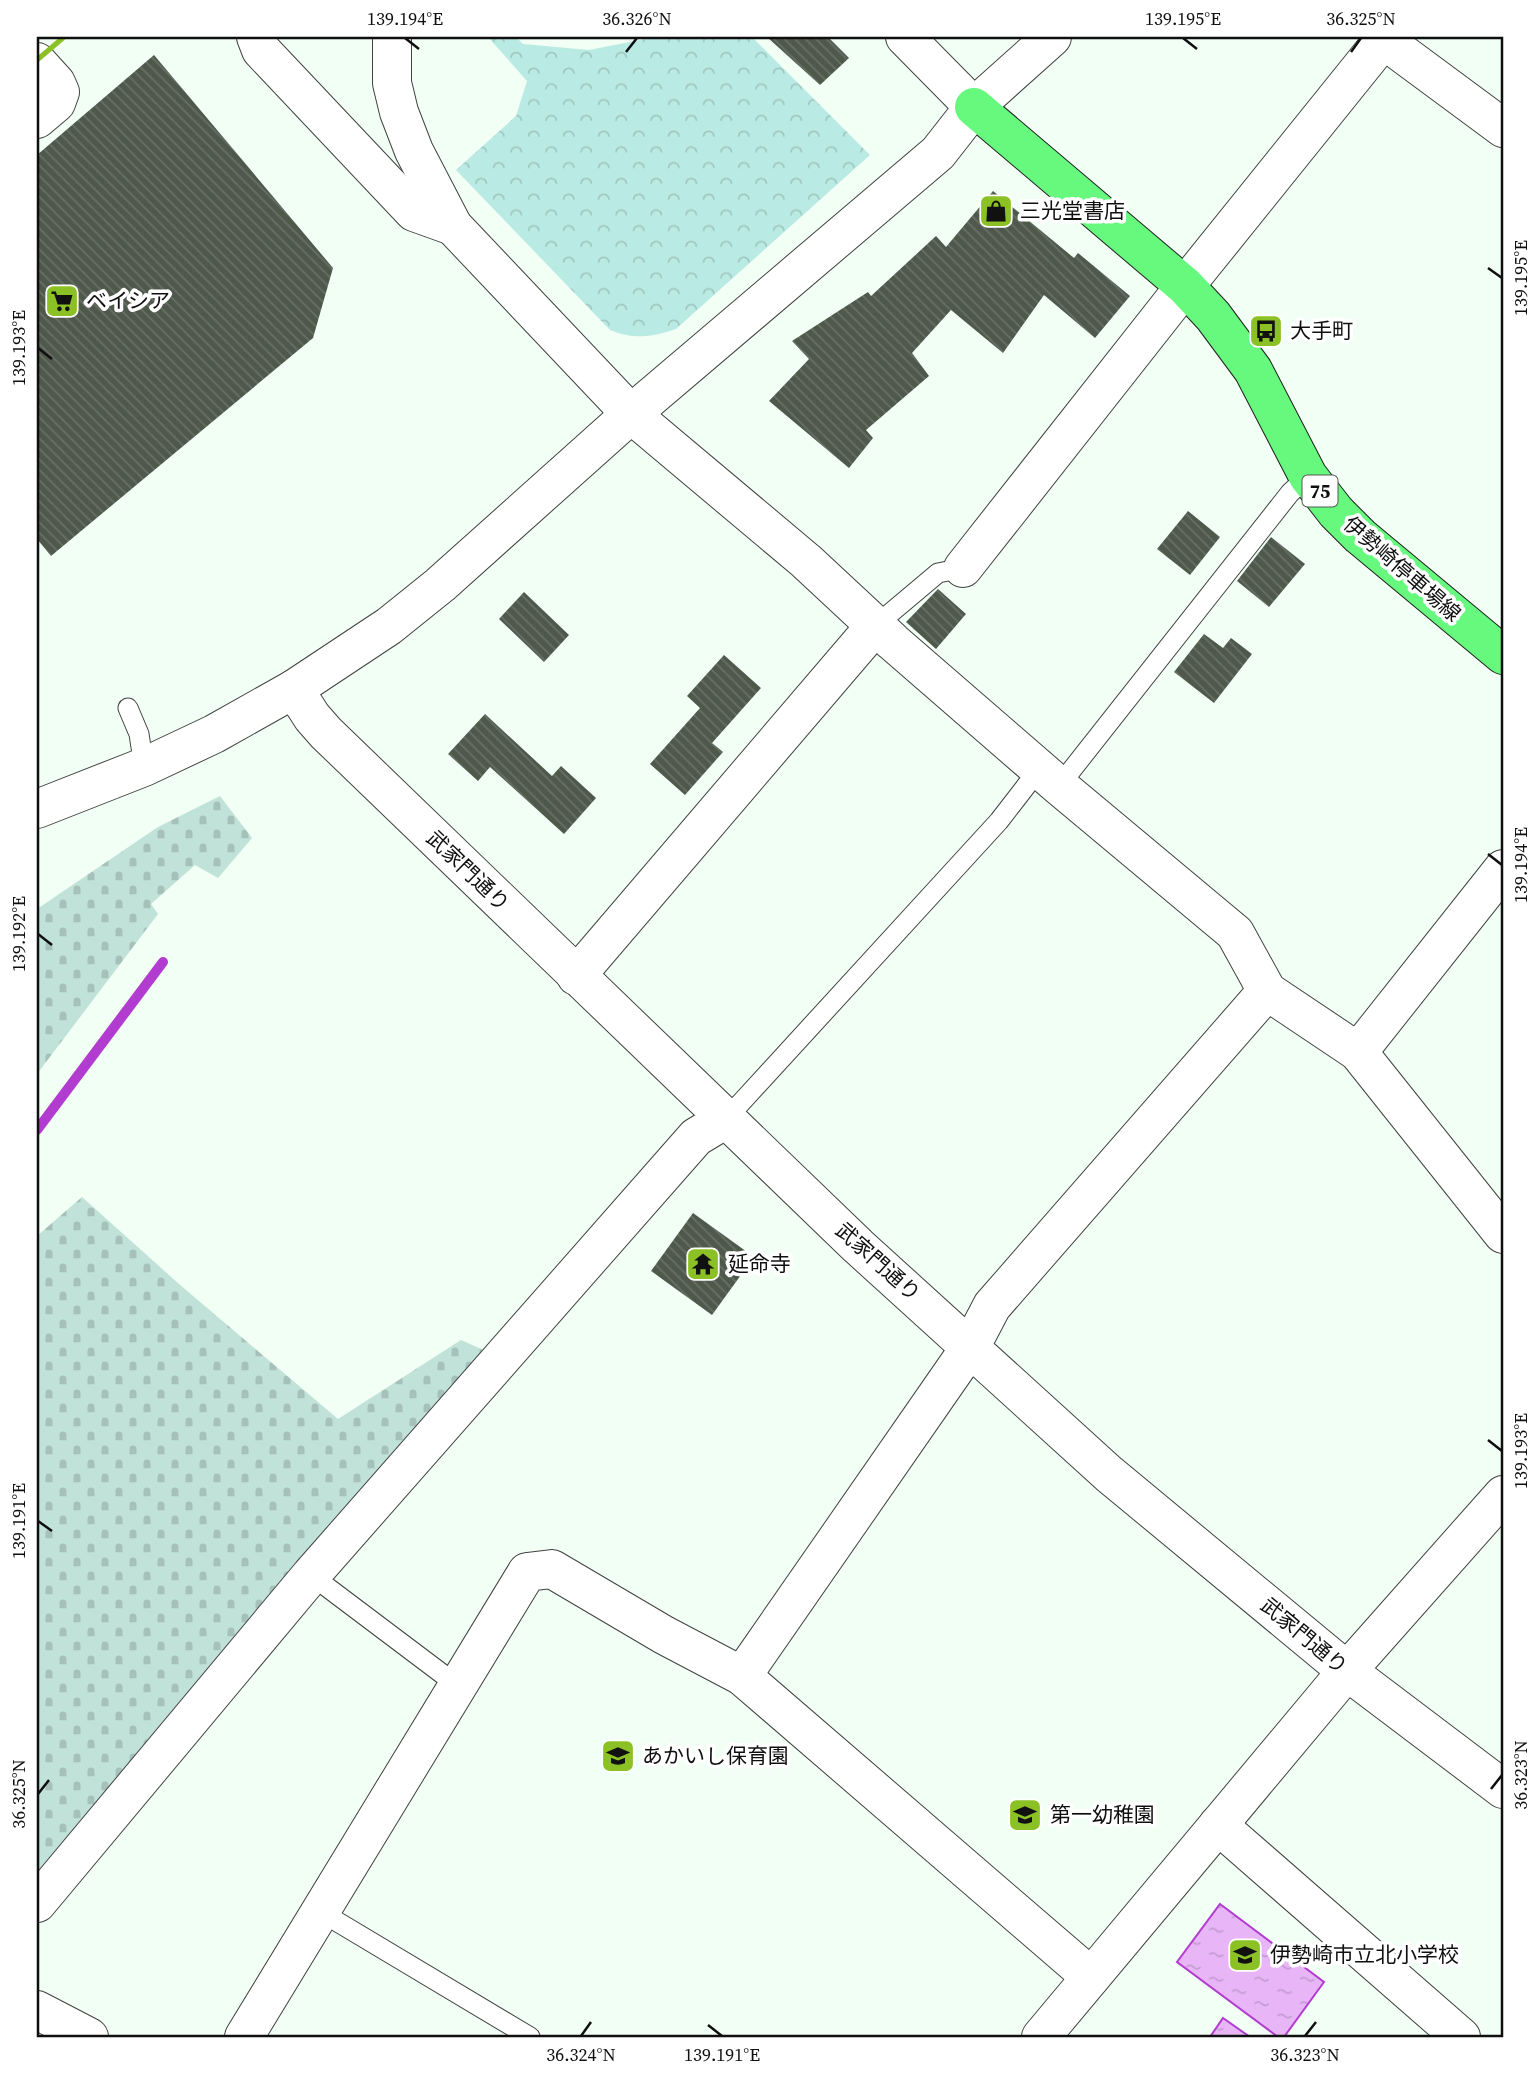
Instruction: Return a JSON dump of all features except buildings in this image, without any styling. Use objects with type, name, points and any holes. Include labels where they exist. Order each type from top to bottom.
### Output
[{"type":"main road","name":"伊勢崎停車場線","points":[[974,107],[1185,286],[1213,316],[1253,370],[1308,476],[1336,512],[1360,536],[1503,656]]},
{"type":"street","points":[[256,37],[261,50],[414,212],[453,226]]},
{"type":"street","points":[[392,37],[392,83],[399,113],[414,150],[453,226],[631,414],[806,561],[1049,777],[1235,933],[1267,991],[1358,1052],[1503,1234]]},
{"type":"street","points":[[905,37],[974,107]]},
{"type":"street","points":[[37,809],[144,767],[214,734],[294,689],[389,626],[440,585],[631,414],[938,152],[974,107],[1052,37]]},
{"type":"street","points":[[963,568],[1382,38],[1503,128]]},
{"type":"street","points":[[37,62],[56,83],[60,92],[56,103],[37,119]]},
{"type":"street","points":[[576,976],[876,625]]},
{"type":"street","name":"武家門通り","points":[[294,689],[312,718],[326,733],[858,1246],[1109,1474],[1347,1671],[1503,1789]]},
{"type":"street","points":[[1358,1052],[1503,869]]},
{"type":"street","points":[[742,1676],[971,1346],[992,1306],[1267,991]]},
{"type":"street","points":[[37,1903],[311,1575],[696,1137],[726,1119]]},
{"type":"street","points":[[1041,2037],[1347,1671],[1503,1495]]},
{"type":"street","points":[[244,2037],[527,1572],[552,1569],[664,1635],[742,1676],[1091,1977]]},
{"type":"street","points":[[1219,1825],[1461,2037]]},
{"type":"street","points":[[37,2010],[89,2037]]},
{"type":"lane","points":[[726,1119],[999,821],[1049,777],[1290,493],[1308,476]]},
{"type":"lane","points":[[876,625],[938,573],[963,568]]},
{"type":"lane","points":[[128,709],[139,734],[144,767]]},
{"type":"lane","points":[[311,1575],[457,1685]]},
{"type":"lane","points":[[321,1912],[530,2037]]},
{"type":"green space","points":[[488,37],[516,37],[523,44],[589,50],[655,37],[752,37],[870,155],[676,329],[643,336],[619,333],[610,330],[456,170],[516,116],[527,81]]},
{"type":"green space","points":[[220,796],[252,838],[218,878],[195,865],[151,904],[158,914],[37,1074],[37,909],[158,827]]},
{"type":"green space","points":[[82,1197],[179,1284],[338,1419],[461,1340],[490,1353],[37,1878],[37,1236]]},
{"type":"water","points":[[1220,1904],[1324,1982],[1284,2037],[1278,2037],[1177,1962]]},
{"type":"water","points":[[1223,2018],[1250,2037],[1210,2037]]},
{"type":"waterway","points":[[37,1130],[163,962]]},
{"type":"railway","points":[[37,60],[64,37]]},
{"type":"place","name":"三光堂書店","points":[[996,211]]},
{"type":"place","name":"ベイシア","points":[[62,301]]},
{"type":"place","name":"大手町","points":[[1266,331]]},
{"type":"place","name":"延命寺","points":[[703,1264]]},
{"type":"place","name":"あかいし保育園","points":[[618,1756]]},
{"type":"place","name":"第一幼稚園","points":[[1025,1815]]},
{"type":"place","name":"伊勢崎市立北小学校","points":[[1245,1955]]}]
